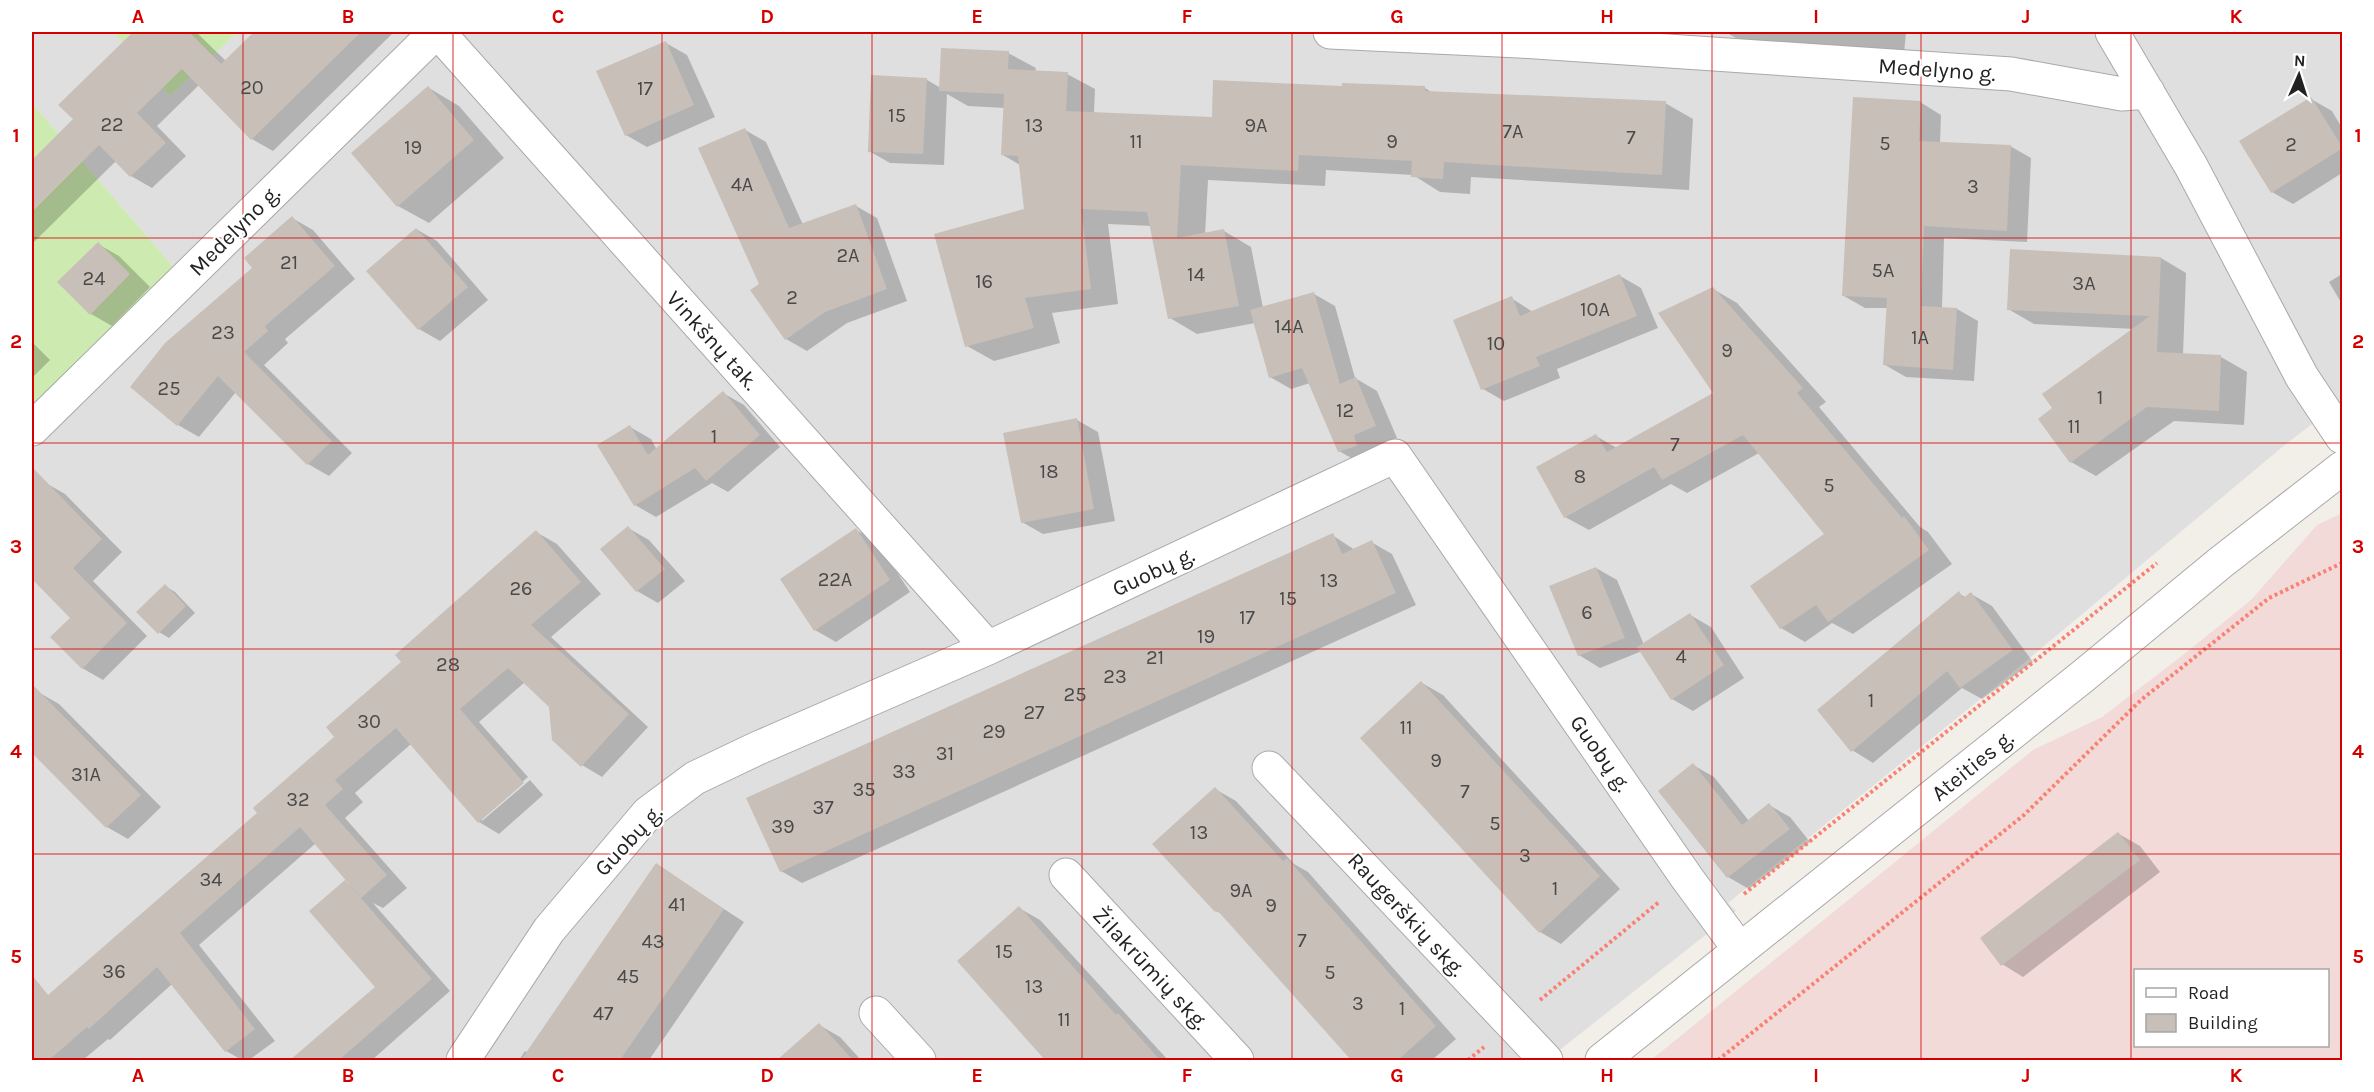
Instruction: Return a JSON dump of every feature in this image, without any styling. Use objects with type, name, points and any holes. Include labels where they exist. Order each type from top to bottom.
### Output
[{"type":"street","name":"Medelyno g.","points":[[32,429],[437,32]]},
{"type":"street","name":"Vinkšnų tak.","points":[[437,32],[988,648]]},
{"type":"street","name":"Medelyno g.","points":[[1330,32],[1518,36],[2011,74],[2122,94],[2148,92]]},
{"type":"street","points":[[2112,32],[2191,166],[2302,377],[2343,437]]},
{"type":"street","name":"Guobų g.","points":[[463,1060],[549,930],[648,813],[695,778],[988,648],[1395,456],[1687,878],[1740,950]]},
{"type":"street","name":"Ateities g.","points":[[1602,1060],[2082,677],[2220,563],[2343,468]]},
{"type":"street","name":"Raugerškių skg.","points":[[1269,768],[1546,1060]]},
{"type":"street","name":"Žilakrūmių skg.","points":[[1065,875],[1237,1060]]},
{"type":"street","points":[[876,1013],[919,1060]]},
{"type":"path","points":[[1716,918],[2159,561]]},
{"type":"path","points":[[1718,1060],[2024,815],[2141,700],[2177,671],[2269,598],[2343,563]]},
{"type":"path","points":[[1468,1060],[1687,878]]},
{"type":"shaded area","points":[[32,32],[113,32],[170,96],[238,32],[2342,32],[2342,401],[2286,444],[1983,697],[1728,903],[1736,911],[1547,1060],[32,1060],[32,429],[184,279],[32,103]]},
{"type":"shaded area","points":[[2342,513],[2342,1060],[1651,1060],[2033,750],[2102,717],[2251,600],[2317,525]]},
{"type":"green space","points":[[113,32],[238,32],[170,96]]},
{"type":"green space","points":[[32,103],[184,279],[32,429]]},
{"type":"building","points":[[133,32],[189,32],[221,64],[254,32],[361,32],[251,140],[182,69],[137,113],[166,143],[130,177],[99,145],[32,212],[32,160],[73,119],[58,105]]},
{"type":"building","points":[[666,41],[694,105],[625,136],[596,71]]},
{"type":"building","points":[[941,48],[1009,51],[1008,69],[1068,72],[1066,111],[1212,117],[1213,80],[1342,86],[1342,83],[1425,86],[1425,91],[1666,101],[1662,175],[1444,162],[1443,179],[1411,177],[1412,161],[1299,155],[1298,171],[1181,165],[1177,238],[1224,229],[1239,306],[1168,319],[1147,212],[1081,209],[1091,289],[1025,298],[1034,328],[965,347],[934,234],[1024,209],[1018,156],[1001,155],[1004,94],[939,91]]},
{"type":"building","points":[[871,75],[927,78],[923,154],[868,152]]},
{"type":"building","points":[[428,86],[474,140],[397,207],[351,153]]},
{"type":"building","points":[[1853,97],[1921,101],[1919,141],[2011,145],[2007,231],[1924,226],[1921,306],[1957,308],[1953,370],[1883,365],[1887,298],[1842,296]]},
{"type":"building","points":[[2311,97],[2343,148],[2271,193],[2239,141]]},
{"type":"building","points":[[745,128],[789,228],[856,204],[887,289],[825,312],[785,340],[750,290],[759,284],[698,148]]},
{"type":"building","points":[[292,216],[335,266],[265,326],[268,331],[244,352],[332,441],[307,465],[218,376],[177,426],[130,387],[165,343],[252,268],[244,258]]},
{"type":"building","points":[[416,228],[468,287],[418,330],[366,271]]},
{"type":"building","points":[[98,242],[130,274],[90,315],[57,282]]},
{"type":"building","points":[[2010,249],[2161,257],[2157,352],[2221,355],[2219,411],[2147,407],[2070,463],[2038,419],[2052,408],[2042,394],[2150,316],[2007,310]]},
{"type":"building","points":[[1620,274],[1637,316],[1536,357],[1540,366],[1481,390],[1453,320],[1512,296],[1520,316]]},
{"type":"building","points":[[1713,287],[1803,388],[1797,393],[1902,518],[1904,516],[1929,550],[1828,622],[1816,605],[1780,629],[1750,586],[1824,534],[1743,435],[1662,480],[1654,467],[1564,518],[1536,467],[1596,434],[1607,452],[1713,393],[1658,313]]},
{"type":"building","points":[[1314,292],[1340,384],[1356,377],[1376,426],[1354,435],[1357,446],[1338,452],[1302,368],[1269,378],[1250,310]]},
{"type":"building","points":[[723,391],[760,435],[706,481],[695,468],[634,506],[597,445],[630,425],[648,455]]},
{"type":"building","points":[[1077,418],[1094,509],[1021,523],[1003,433]]},
{"type":"building","points":[[32,467],[102,539],[73,568],[127,623],[82,669],[50,637],[70,618],[32,579]]},
{"type":"building","points":[[628,526],[665,569],[636,592],[600,549]]},
{"type":"building","points":[[856,528],[890,580],[814,631],[780,579]]},
{"type":"building","points":[[536,530],[581,582],[531,625],[629,714],[581,767],[552,740],[549,707],[508,668],[460,709],[524,783],[478,823],[396,728],[335,780],[343,789],[325,805],[387,875],[361,898],[300,827],[180,933],[255,1029],[225,1052],[157,967],[89,1029],[87,1027],[49,1060],[32,1060],[32,975],[48,995],[257,813],[253,808],[334,737],[326,727],[401,662],[395,655]]},
{"type":"building","points":[[1333,533],[1342,554],[1372,540],[1396,593],[780,872],[746,798]]},
{"type":"building","points":[[1596,567],[1625,638],[1578,656],[1549,586]]},
{"type":"building","points":[[165,584],[186,606],[158,634],[136,612]]},
{"type":"building","points":[[1959,591],[1963,598],[1971,592],[2013,650],[1960,688],[1947,671],[1851,752],[1817,710]]},
{"type":"building","points":[[1690,613],[1724,665],[1671,700],[1637,647]]},
{"type":"building","points":[[1421,681],[1600,876],[1539,933],[1360,738]]},
{"type":"building","points":[[32,684],[141,795],[106,828],[32,753]]},
{"type":"building","points":[[1693,763],[1742,825],[1769,803],[1790,829],[1727,878],[1658,791]]},
{"type":"building","points":[[1215,787],[1283,861],[1287,858],[1436,1026],[1398,1060],[1351,1060],[1217,910],[1215,912],[1152,844]]},
{"type":"building","points":[[2118,832],[2140,860],[2001,966],[1980,938]]},
{"type":"building","points":[[656,863],[724,909],[699,946],[620,1060],[521,1060]]},
{"type":"building","points":[[345,880],[432,979],[339,1060],[290,1060],[375,987],[309,911]]},
{"type":"building","points":[[1019,906],[1116,1015],[1118,1013],[1160,1060],[1045,1060],[957,961]]},
{"type":"building","points":[[819,1023],[853,1060],[777,1060]]}]
